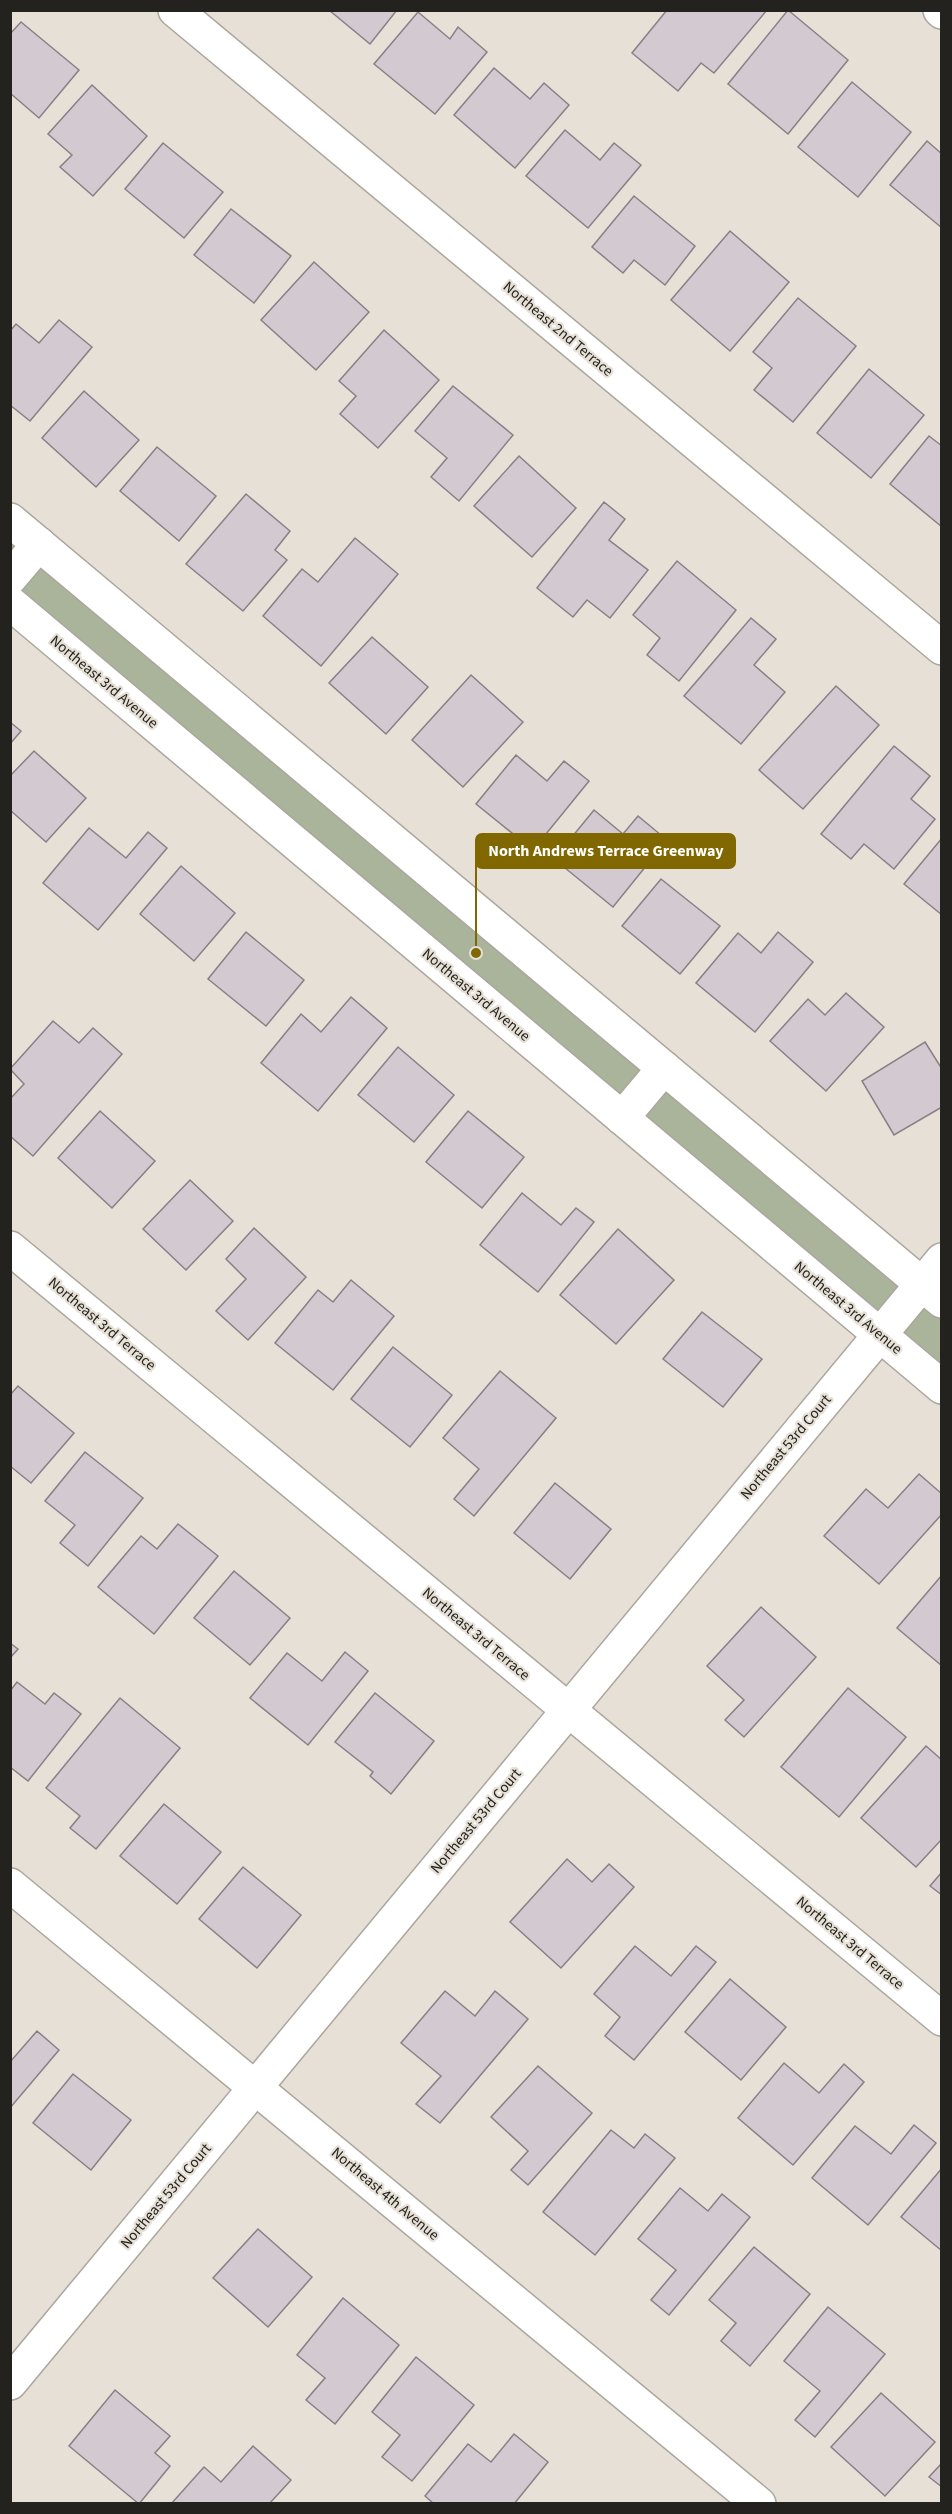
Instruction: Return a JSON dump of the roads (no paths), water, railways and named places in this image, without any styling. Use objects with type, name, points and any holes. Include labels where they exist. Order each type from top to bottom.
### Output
[{"type":"street","name":"Northeast 2nd Terrace","points":[[175,10],[942,648]]},
{"type":"street","points":[[10,520],[664,1068],[935,1282]]},
{"type":"street","points":[[10,578],[39,544]]},
{"type":"street","name":"Northeast 3rd Avenue","points":[[10,603],[942,1387]]},
{"type":"street","points":[[622,1118],[664,1068]]},
{"type":"street","name":"Northeast 3rd Terrace","points":[[10,1248],[942,2019]]},
{"type":"street","name":"Northeast 53rd Court","points":[[10,2383],[880,1335],[935,1282]]},
{"type":"street","name":"Northeast 4th Avenue","points":[[10,1885],[759,2504]]},
{"type":"place","name":"North Andrews Terrace Greenway","points":[[476,953]]}]
